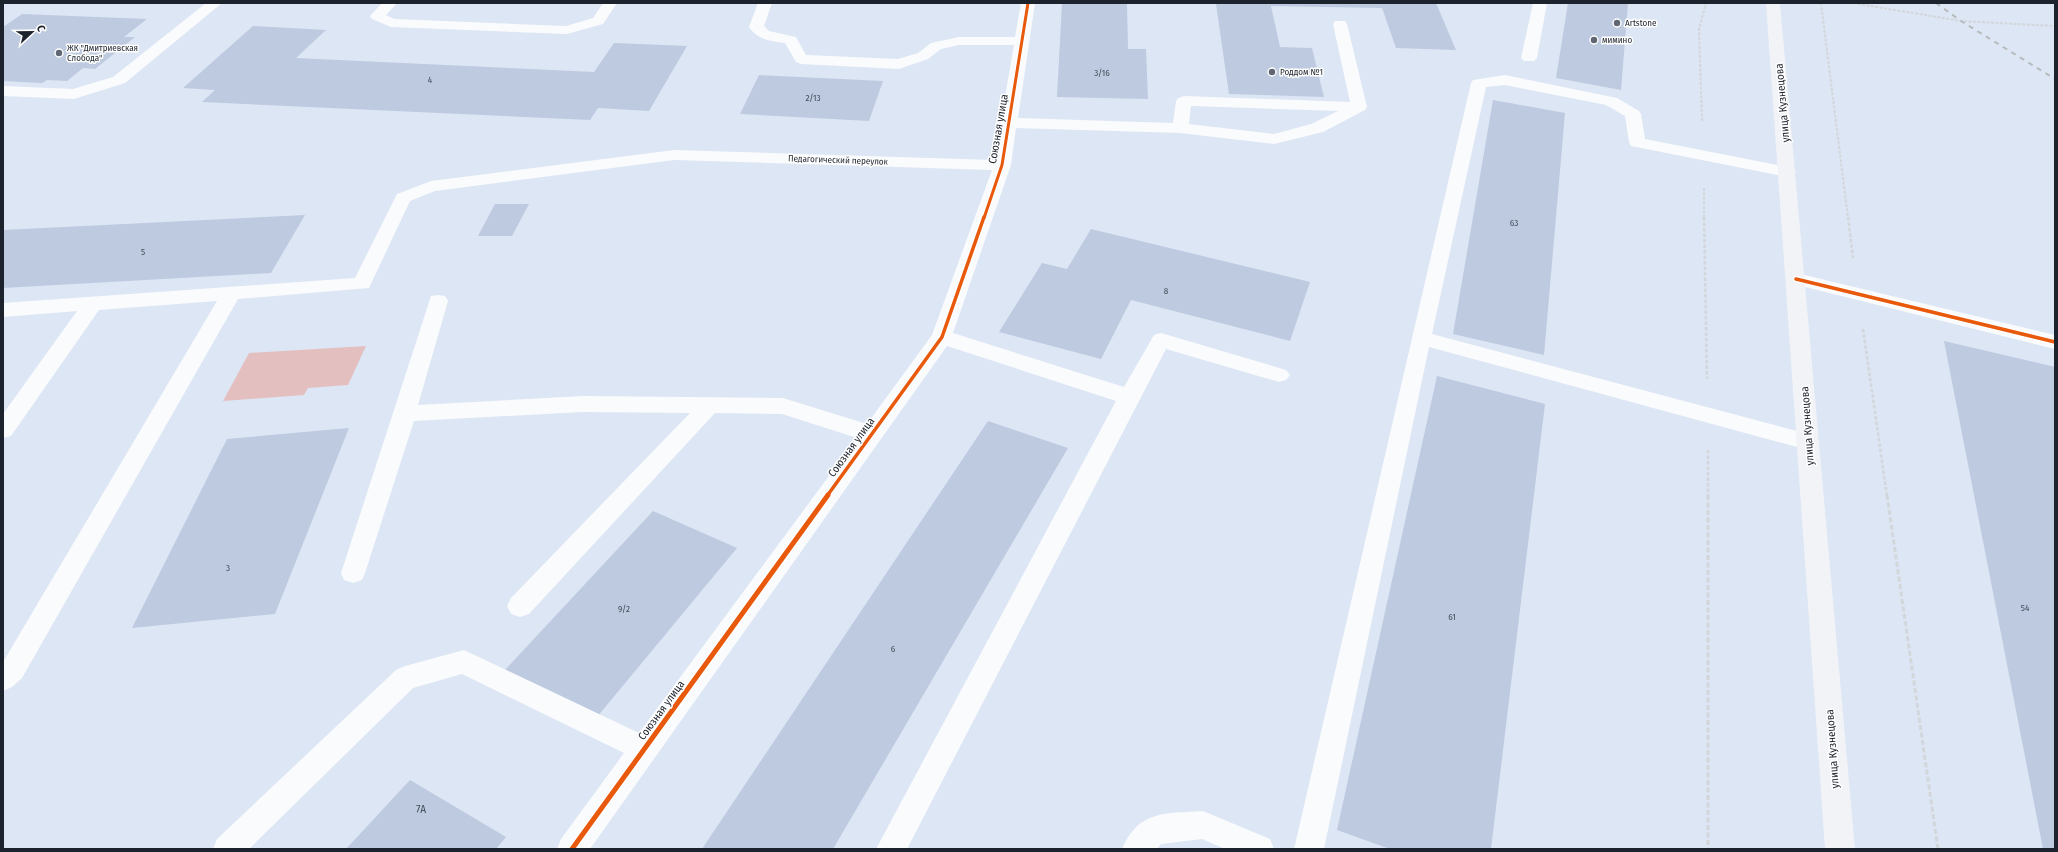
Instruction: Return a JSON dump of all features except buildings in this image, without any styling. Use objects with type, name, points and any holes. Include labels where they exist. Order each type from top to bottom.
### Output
[{"type":"main road","name":"улица Кузнецова","points":[[1773,3],[1840,849]]},
{"type":"street","points":[[3,91],[74,94],[120,80],[215,3]]},
{"type":"street","points":[[390,3],[378,16],[391,23],[567,30],[598,21],[610,3]]},
{"type":"street","points":[[765,3],[756,27],[764,35],[791,40],[801,59],[899,64],[923,56],[936,46],[951,43],[1022,41]]},
{"type":"street","name":"Союзная улица","points":[[572,849],[942,337],[1002,165],[1028,3]]},
{"type":"street","points":[[1530,58],[1540,3]]},
{"type":"street","points":[[1340,24],[1359,107]]},
{"type":"street","points":[[1309,849],[1420,338],[1479,83],[1505,80],[1611,102],[1633,114],[1636,142],[1787,172]]},
{"type":"street","points":[[1180,128],[1184,101],[1359,107]]},
{"type":"street","points":[[1009,122],[1180,128],[1274,139],[1317,128],[1359,107]]},
{"type":"street","name":"Педагогический переулок","points":[[231,294],[362,284],[403,198],[431,186],[674,155],[1002,165]]},
{"type":"street","points":[[1796,279],[2055,342]]},
{"type":"street","points":[[3,310],[92,305],[231,294]]},
{"type":"street","points":[[3,679],[13,670],[231,294]]},
{"type":"street","points":[[353,572],[406,414],[438,301]]},
{"type":"street","points":[[3,430],[92,305]]},
{"type":"street","points":[[942,337],[1129,397]]},
{"type":"street","points":[[1420,338],[1808,442]]},
{"type":"street","points":[[891,849],[1129,397],[1161,340],[1279,375]]},
{"type":"street","points":[[406,414],[582,404],[783,406],[872,434]]},
{"type":"street","points":[[520,606],[710,405]]},
{"type":"street","points":[[228,849],[405,678],[464,662],[644,749]]},
{"type":"street","points":[[1137,849],[1154,830],[1203,825],[1259,849]]},
{"type":"path","points":[[1821,3],[1858,294],[1938,849]]},
{"type":"path","points":[[1853,3],[1961,21],[2055,26]]},
{"type":"shaded area","points":[[366,346],[348,385],[308,388],[304,395],[223,401],[249,353]]},
{"type":"railway","points":[[1936,3],[1961,21],[2055,79]]},
{"type":"cycle path","points":[[572,849],[942,337],[1002,165],[1028,3]]},
{"type":"cycle path","points":[[1796,279],[2055,342]]},
{"type":"place","name":"Artstone","points":[[1617,23]]},
{"type":"place","name":"мимино","points":[[1594,40]]},
{"type":"place","name":"ЖК \"Дмитриевская Слобода\"","points":[[59,53]]},
{"type":"place","name":"Роддом №1","points":[[1272,72]]}]
